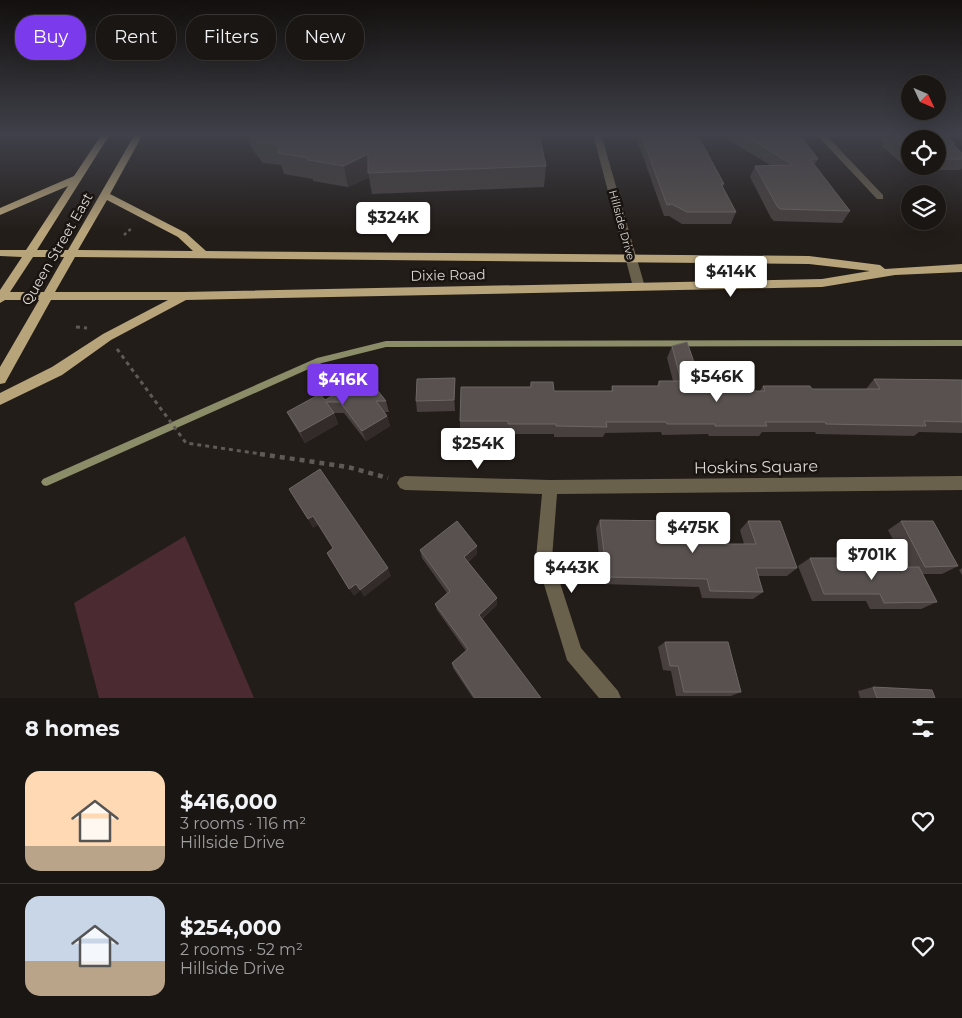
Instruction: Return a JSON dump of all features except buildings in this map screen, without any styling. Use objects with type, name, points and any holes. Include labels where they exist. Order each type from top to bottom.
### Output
[{"type":"main road","name":"Queen Street East","points":[[1,297],[85,167]]},
{"type":"main road","name":"Queen Street East","points":[[0,379],[121,167]]},
{"type":"main road","points":[[0,212],[78,178]]},
{"type":"main road","points":[[105,195],[182,234],[204,255]]},
{"type":"main road","name":"Dixie Road","points":[[0,254],[809,260],[895,271]]},
{"type":"main road","name":"Dixie Road","points":[[1,297],[185,296],[822,283],[895,271],[962,268]]},
{"type":"main road","points":[[0,399],[57,372],[106,337],[185,296]]},
{"type":"street","name":"Hillside Drive","points":[[606,167],[639,287]]},
{"type":"street","points":[[851,167],[880,197]]},
{"type":"street","name":"Hoskins Square","points":[[550,486],[962,482]]},
{"type":"street","points":[[406,483],[550,486],[544,558],[574,653],[611,698]]},
{"type":"path","points":[[114,345],[186,443],[348,467],[406,483]]},
{"type":"shaded area","points":[[185,536],[254,698],[99,698],[74,603]]},
{"type":"waterway","points":[[46,482],[320,360],[386,344],[962,343]]}]
